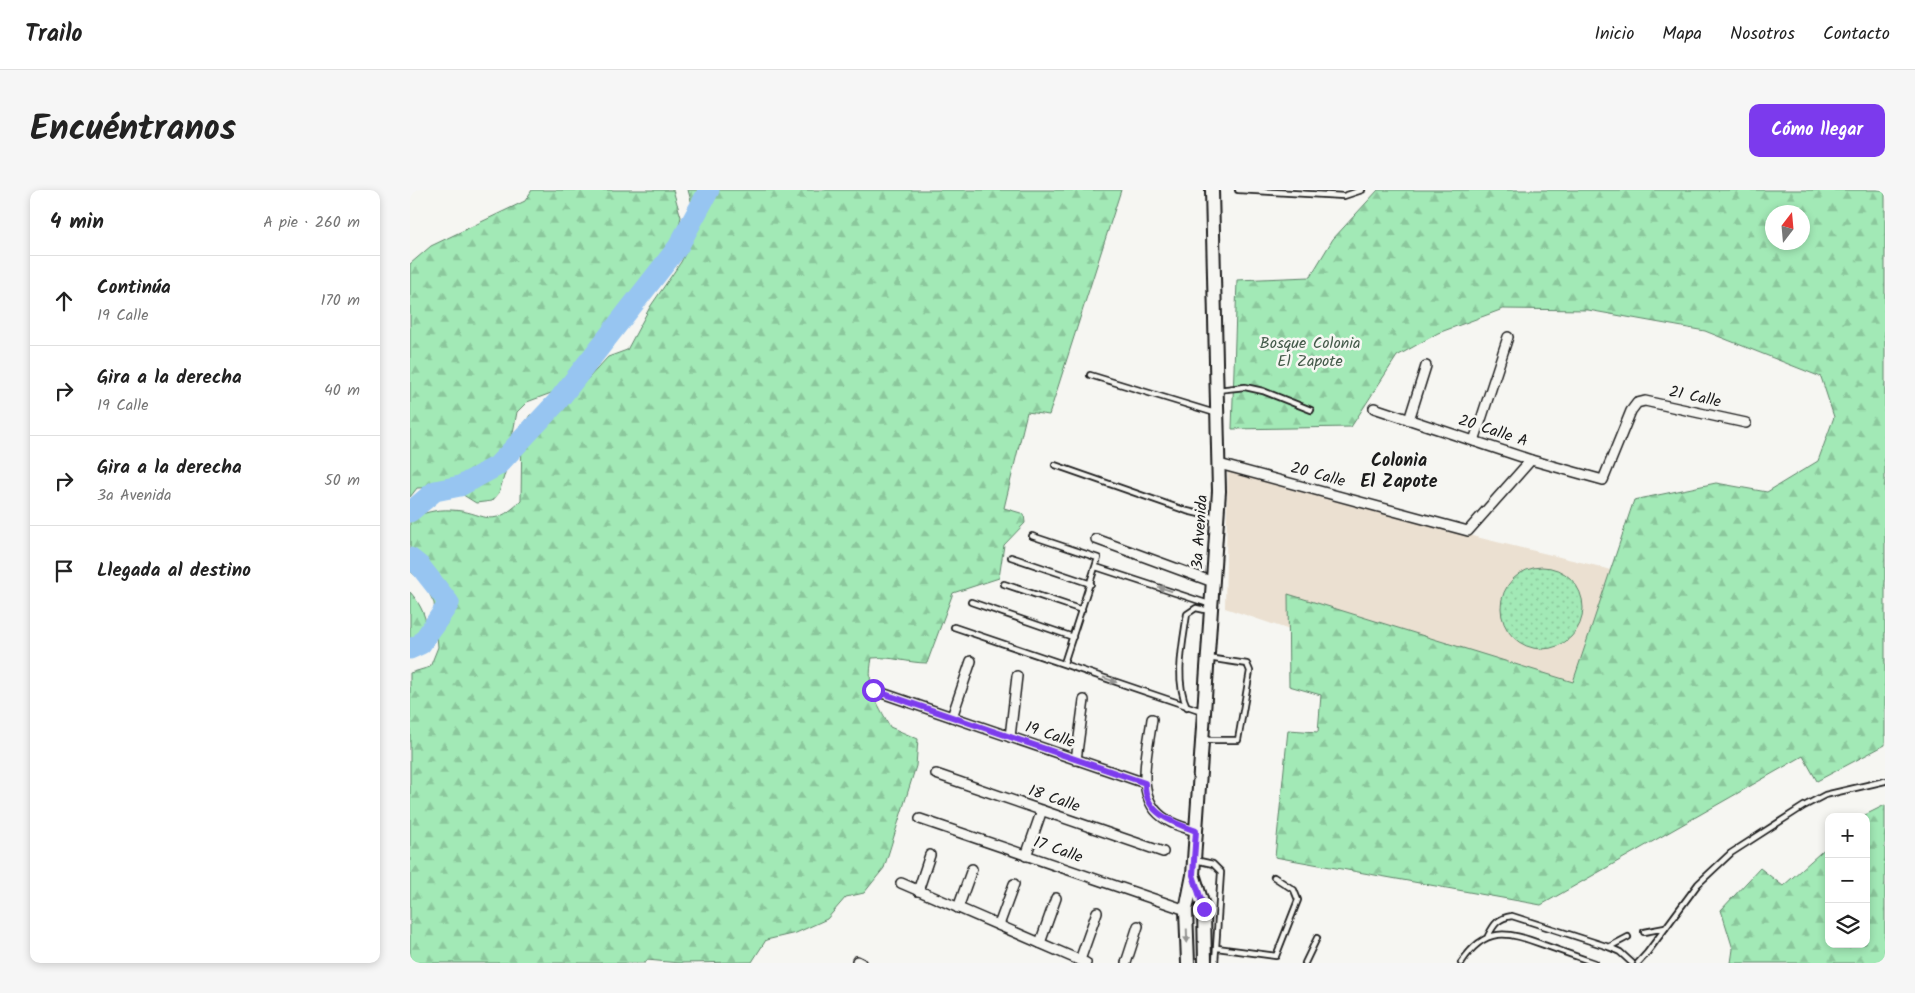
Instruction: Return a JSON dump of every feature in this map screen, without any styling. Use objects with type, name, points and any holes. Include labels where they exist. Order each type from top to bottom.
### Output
[{"type":"street","name":"3a Avenida","points":[[1188,963],[1186,910],[1193,875],[1218,518],[1219,464],[1216,414],[1212,190]]},
{"type":"street","points":[[1474,441],[1508,337]]},
{"type":"street","points":[[1409,420],[1426,366]]},
{"type":"street","name":"21 Calle","points":[[1603,480],[1631,411],[1637,403],[1645,401],[1746,424]]},
{"type":"street","name":"20 Calle A","points":[[1374,408],[1531,460],[1603,480]]},
{"type":"street","name":"20 Calle","points":[[1219,464],[1468,531],[1531,460]]},
{"type":"street","points":[[1096,539],[1213,582]]},
{"type":"street","points":[[952,717],[971,661]]},
{"type":"street","points":[[1010,737],[1017,676]]},
{"type":"street","name":"19 Calle","points":[[873,690],[1145,783]]},
{"type":"street","points":[[1076,760],[1084,700]]},
{"type":"street","points":[[1152,719],[1145,783],[1146,794],[1159,814],[1171,822],[1196,831]]},
{"type":"street","name":"18 Calle","points":[[936,774],[1163,852]]},
{"type":"street","points":[[1026,856],[1042,810]]},
{"type":"street","name":"17 Calle","points":[[920,819],[1186,910]]},
{"type":"street","points":[[918,891],[930,855]]},
{"type":"street","points":[[958,908],[972,869]]},
{"type":"street","name":"3a Avenida","points":[[1193,875],[1204,909],[1204,963]]},
{"type":"street","points":[[900,884],[1083,962],[1097,912]]},
{"type":"street","points":[[999,925],[1014,884]]},
{"type":"street","points":[[1040,943],[1056,898]]},
{"type":"street","points":[[1126,963],[1138,926]]},
{"type":"lane","points":[[1238,190],[1344,196],[1362,190]]},
{"type":"lane","points":[[1090,376],[1216,414]]},
{"type":"lane","points":[[1216,391],[1245,387],[1263,391],[1311,410]]},
{"type":"lane","points":[[1055,466],[1187,511],[1218,518]]},
{"type":"lane","points":[[1032,536],[1097,557],[1091,584],[1064,664]]},
{"type":"lane","points":[[1011,557],[1091,584]]},
{"type":"lane","points":[[1096,567],[1212,608]]},
{"type":"lane","points":[[1004,584],[1082,610]]},
{"type":"lane","points":[[971,602],[1073,637]]},
{"type":"lane","points":[[1187,707],[1182,696],[1181,674],[1187,614],[1196,608],[1212,608]]},
{"type":"lane","points":[[954,627],[1187,707],[1204,711]]},
{"type":"lane","points":[[1202,740],[1238,740],[1250,672],[1247,664],[1208,658]]},
{"type":"lane","points":[[1638,963],[1698,884],[1731,853],[1804,806],[1825,796],[1885,781]]},
{"type":"lane","points":[[1194,860],[1213,864],[1220,872],[1215,963]]},
{"type":"lane","points":[[1216,948],[1276,956],[1298,896],[1294,890],[1274,877]]},
{"type":"lane","points":[[1488,936],[1494,924],[1502,918],[1512,916],[1610,947],[1620,952],[1632,963]]},
{"type":"lane","points":[[1644,932],[1665,928]]},
{"type":"lane","points":[[1461,963],[1474,946],[1488,936],[1502,934],[1520,936],[1595,963]]},
{"type":"lane","points":[[1610,947],[1628,937]]},
{"type":"lane","points":[[1305,963],[1317,938]]},
{"type":"shaded area","points":[[1228,464],[1468,535],[1597,566],[1721,604],[1636,762],[1488,697],[1225,608]]},
{"type":"green space","points":[[532,190],[673,190],[681,217],[668,259],[636,309],[608,346],[562,389],[527,402],[517,412],[505,473],[499,493],[492,501],[476,503],[460,493],[441,487],[417,488],[410,497],[410,264],[431,246],[525,201]]},
{"type":"green space","points":[[688,190],[1121,190],[1049,415],[1027,412],[1004,508],[1024,514],[1025,523],[1004,545],[999,578],[953,593],[927,663],[872,658],[870,669],[871,686],[890,727],[918,739],[916,766],[884,868],[864,893],[846,897],[827,919],[796,933],[766,940],[752,962],[679,963],[647,960],[645,963],[410,963],[410,673],[430,667],[438,647],[434,603],[424,583],[410,571],[410,518],[430,512],[446,510],[462,511],[494,518],[501,516],[521,501],[522,427],[530,415],[552,410],[573,395],[608,357],[627,350],[650,307],[681,262],[690,244],[695,215]]},
{"type":"green space","name":"Bosque Colonia El Zapote","points":[[1378,190],[1885,190],[1885,745],[1817,781],[1803,756],[1541,905],[1275,857],[1288,730],[1318,732],[1321,695],[1289,686],[1288,594],[1573,682],[1634,500],[1716,483],[1767,492],[1818,461],[1834,417],[1821,377],[1705,331],[1588,310],[1503,309],[1438,333],[1397,356],[1351,427],[1232,429],[1237,280],[1310,277],[1333,239]]},
{"type":"green space","points":[[1542,567],[1558,570],[1571,579],[1580,592],[1583,608],[1580,624],[1571,637],[1558,646],[1542,649],[1526,646],[1513,637],[1504,624],[1501,608],[1504,592],[1513,579],[1526,570]]},
{"type":"green space","points":[[410,592],[425,617],[426,635],[424,643],[410,657]]},
{"type":"green space","points":[[1885,805],[1885,963],[1731,963],[1733,949],[1721,910],[1760,868],[1783,886],[1825,849],[1825,948],[1870,948],[1869,813]]},
{"type":"waterway","points":[[410,512],[435,491],[460,486],[497,466],[557,402],[678,247],[709,190]]},
{"type":"waterway","points":[[410,558],[420,566],[449,603],[421,644],[410,649]]},
{"type":"district","name":"Colonia El Zapote","points":[[1399,471]]},
{"type":"route","points":[[873,690],[1145,783],[1146,794],[1152,806],[1159,814],[1171,822],[1196,831],[1193,875],[1204,909]]}]
